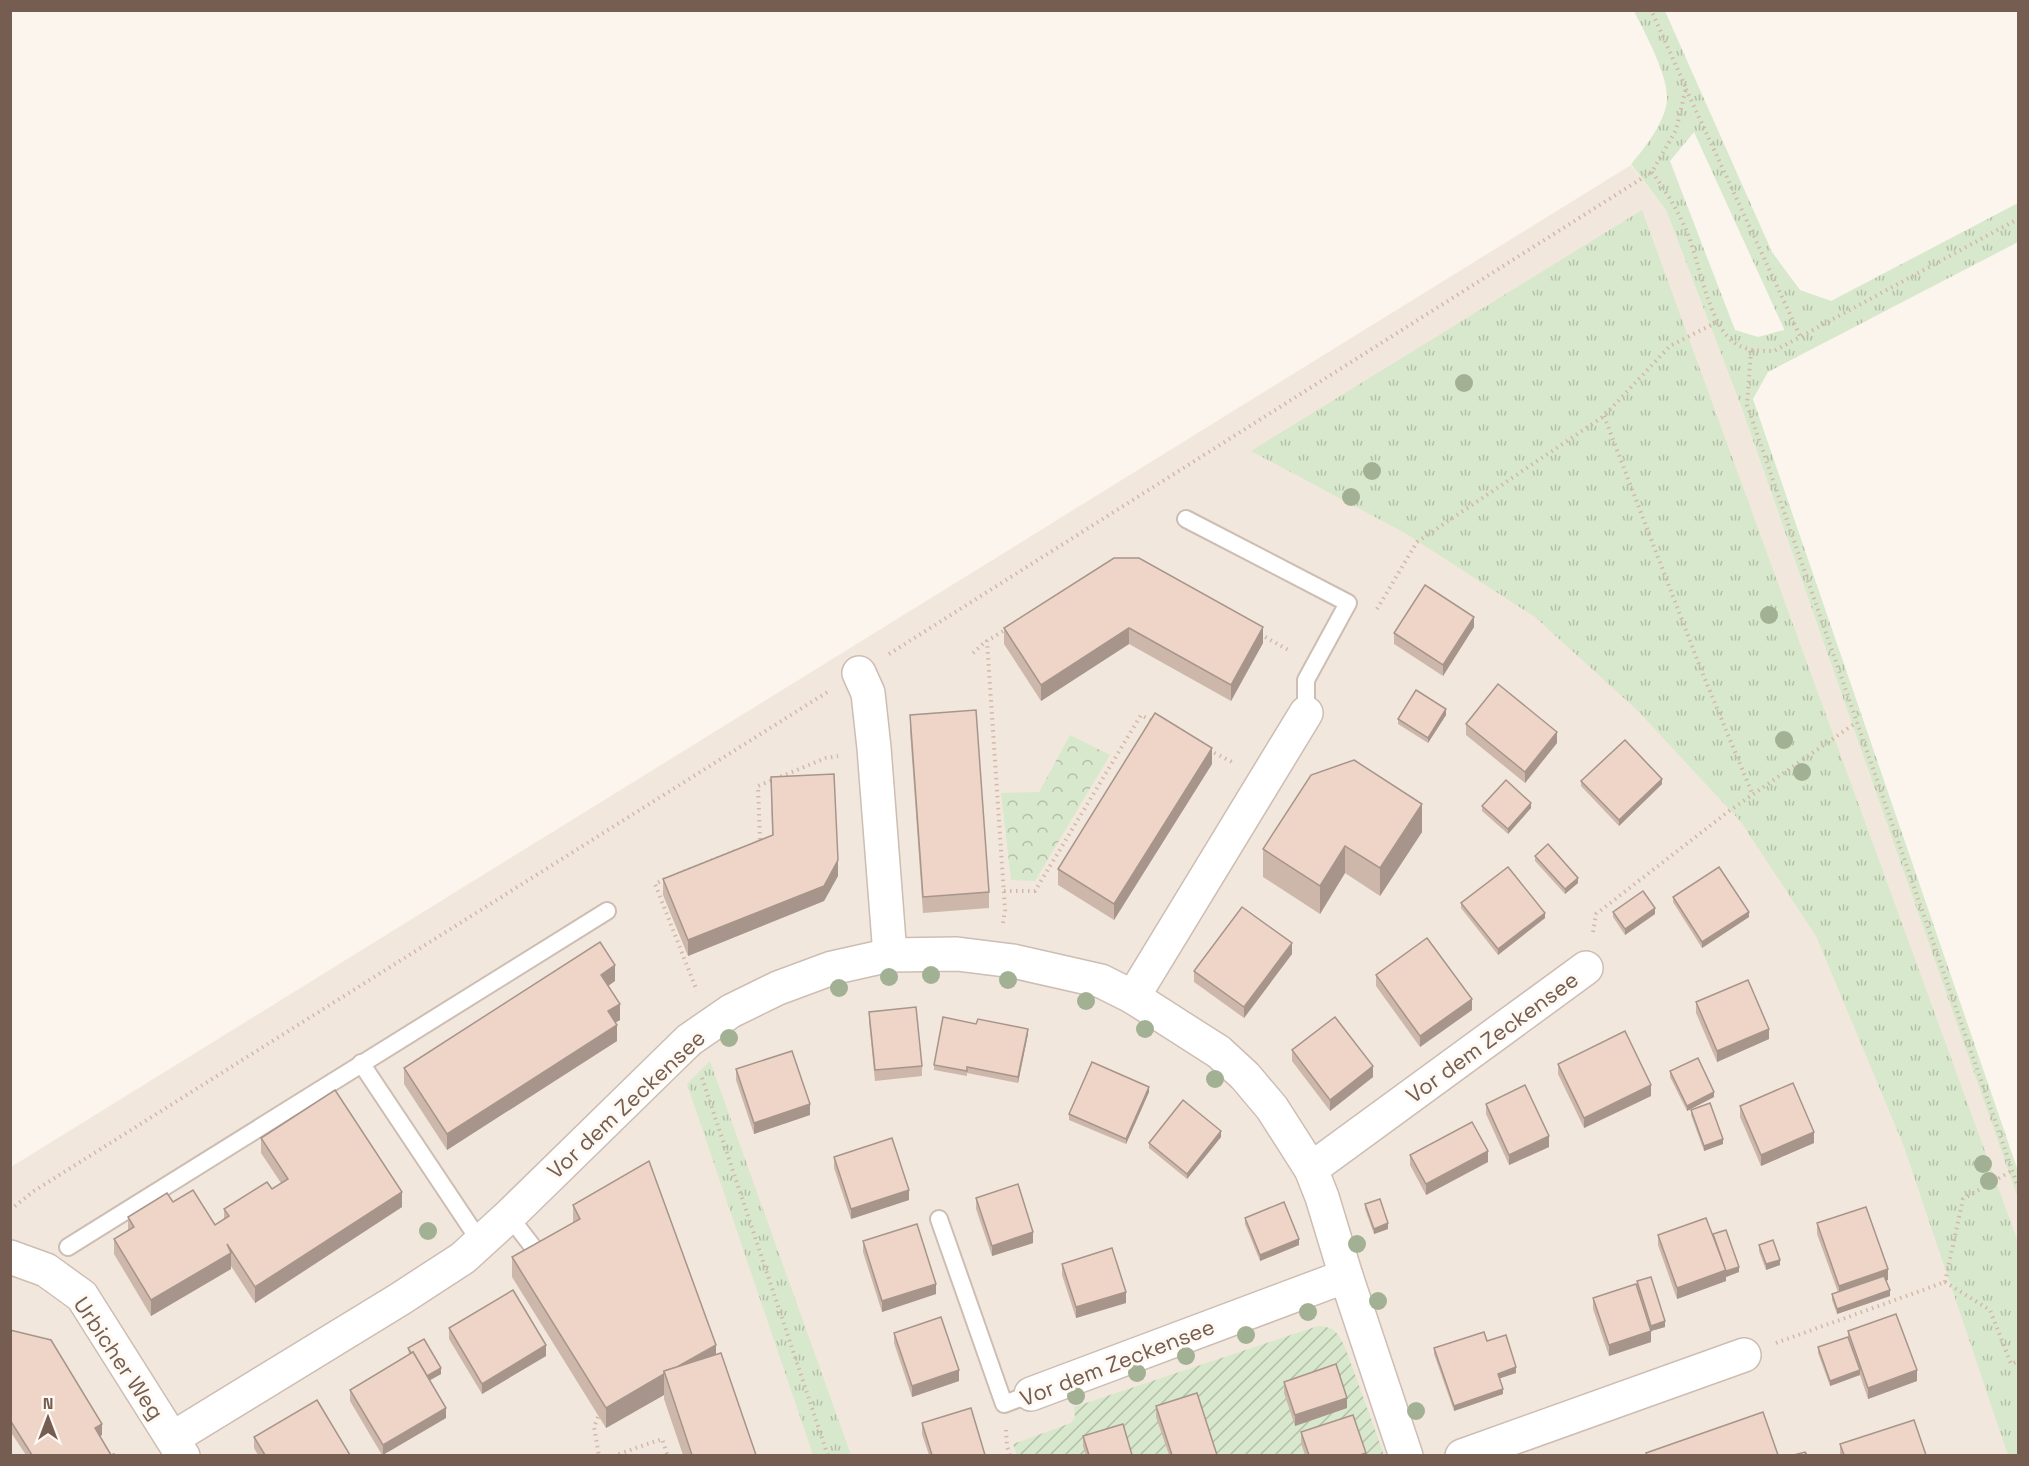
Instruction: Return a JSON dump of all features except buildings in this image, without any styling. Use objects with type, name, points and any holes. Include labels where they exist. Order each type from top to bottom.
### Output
[{"type":"street","points":[[859,673],[868,693],[890,955]]},
{"type":"street","points":[[1133,997],[1306,713]]},
{"type":"street","name":"Vor dem Zeckensee","points":[[178,1446],[463,1258],[700,1032],[731,1011],[778,988],[832,968],[890,955],[957,954],[1013,961],[1101,981],[1133,997],[1219,1052],[1245,1076],[1272,1107],[1311,1168],[1406,1455]]},
{"type":"street","name":"Vor dem Zeckensee","points":[[1311,1168],[1586,968]]},
{"type":"street","name":"Urbicher Weg","points":[[10,1257],[46,1270],[82,1296],[178,1446]]},
{"type":"street","name":"Vor dem Zeckensee","points":[[1031,1394],[1346,1276]]},
{"type":"street","points":[[1462,1455],[1744,1355]]},
{"type":"lane","points":[[1186,519],[1348,603],[1306,680],[1306,713]]},
{"type":"lane","points":[[68,1247],[607,911]]},
{"type":"lane","points":[[361,1063],[481,1243]]},
{"type":"lane","points":[[509,1216],[543,1260]]},
{"type":"lane","name":"Vor dem Zeckensee","points":[[939,1219],[1004,1404],[1031,1394]]},
{"type":"path","points":[[1651,10],[1800,336]]},
{"type":"path","points":[[10,1210],[34,1191],[1652,172],[1676,129],[1686,88]]},
{"type":"path","points":[[1652,172],[1666,190],[1687,232],[1717,322],[1731,340],[1751,351],[1774,351],[2019,219]]},
{"type":"path","points":[[1371,619],[1417,542],[1604,416],[1670,346],[1717,322]]},
{"type":"path","points":[[1751,351],[1747,405],[2019,1187]]},
{"type":"path","points":[[1604,416],[1700,667],[1752,793]]},
{"type":"path","points":[[973,654],[987,641],[1016,623]]},
{"type":"path","points":[[1254,631],[1314,664]]},
{"type":"path","points":[[987,641],[1005,910],[996,959]]},
{"type":"path","points":[[1004,891],[1035,891],[1141,715],[1162,726]]},
{"type":"path","points":[[1586,968],[1596,914],[1752,793],[1857,722]]},
{"type":"path","points":[[750,845],[760,841],[758,786],[826,758],[874,748]]},
{"type":"path","points":[[1205,748],[1226,759]]},
{"type":"path","points":[[740,849],[655,884],[828,1455]]},
{"type":"path","points":[[1945,1282],[1963,1199],[2013,1170]]},
{"type":"path","points":[[1744,1355],[1945,1282]]},
{"type":"path","points":[[1945,1282],[1990,1310],[2011,1364],[2019,1361]]},
{"type":"path","points":[[598,1417],[594,1427],[599,1455]]},
{"type":"path","points":[[613,1455],[662,1439],[668,1455]]},
{"type":"shaded area","points":[[1631,165],[1666,210],[1741,406],[2018,1199],[2018,1455],[11,1456],[11,1167]]},
{"type":"green space","points":[[1634,11],[1665,11],[1772,252],[1800,290],[1831,301],[2018,203],[2018,242],[1768,372],[1753,399],[2018,1171],[2018,1199],[1741,406],[1666,210],[1631,164],[1659,125],[1667,99],[1660,66]],"holes":[[[1694,132],[1784,330],[1758,337],[1735,330],[1670,161]]]},
{"type":"green space","points":[[1642,210],[2018,1242],[2018,1455],[2008,1455],[1903,1144],[1816,936],[1741,822],[1638,711],[1535,617],[1405,533],[1251,451]]},
{"type":"green space","points":[[1070,735],[1110,755],[1035,881],[1011,880],[1001,793],[1039,792]]},
{"type":"green space","points":[[710,1061],[851,1455],[813,1455],[687,1084]]},
{"type":"green space","points":[[1318,1326],[1332,1329],[1343,1342],[1384,1455],[1017,1456],[1013,1444],[1071,1423],[1075,1417],[1074,1407]]}]
